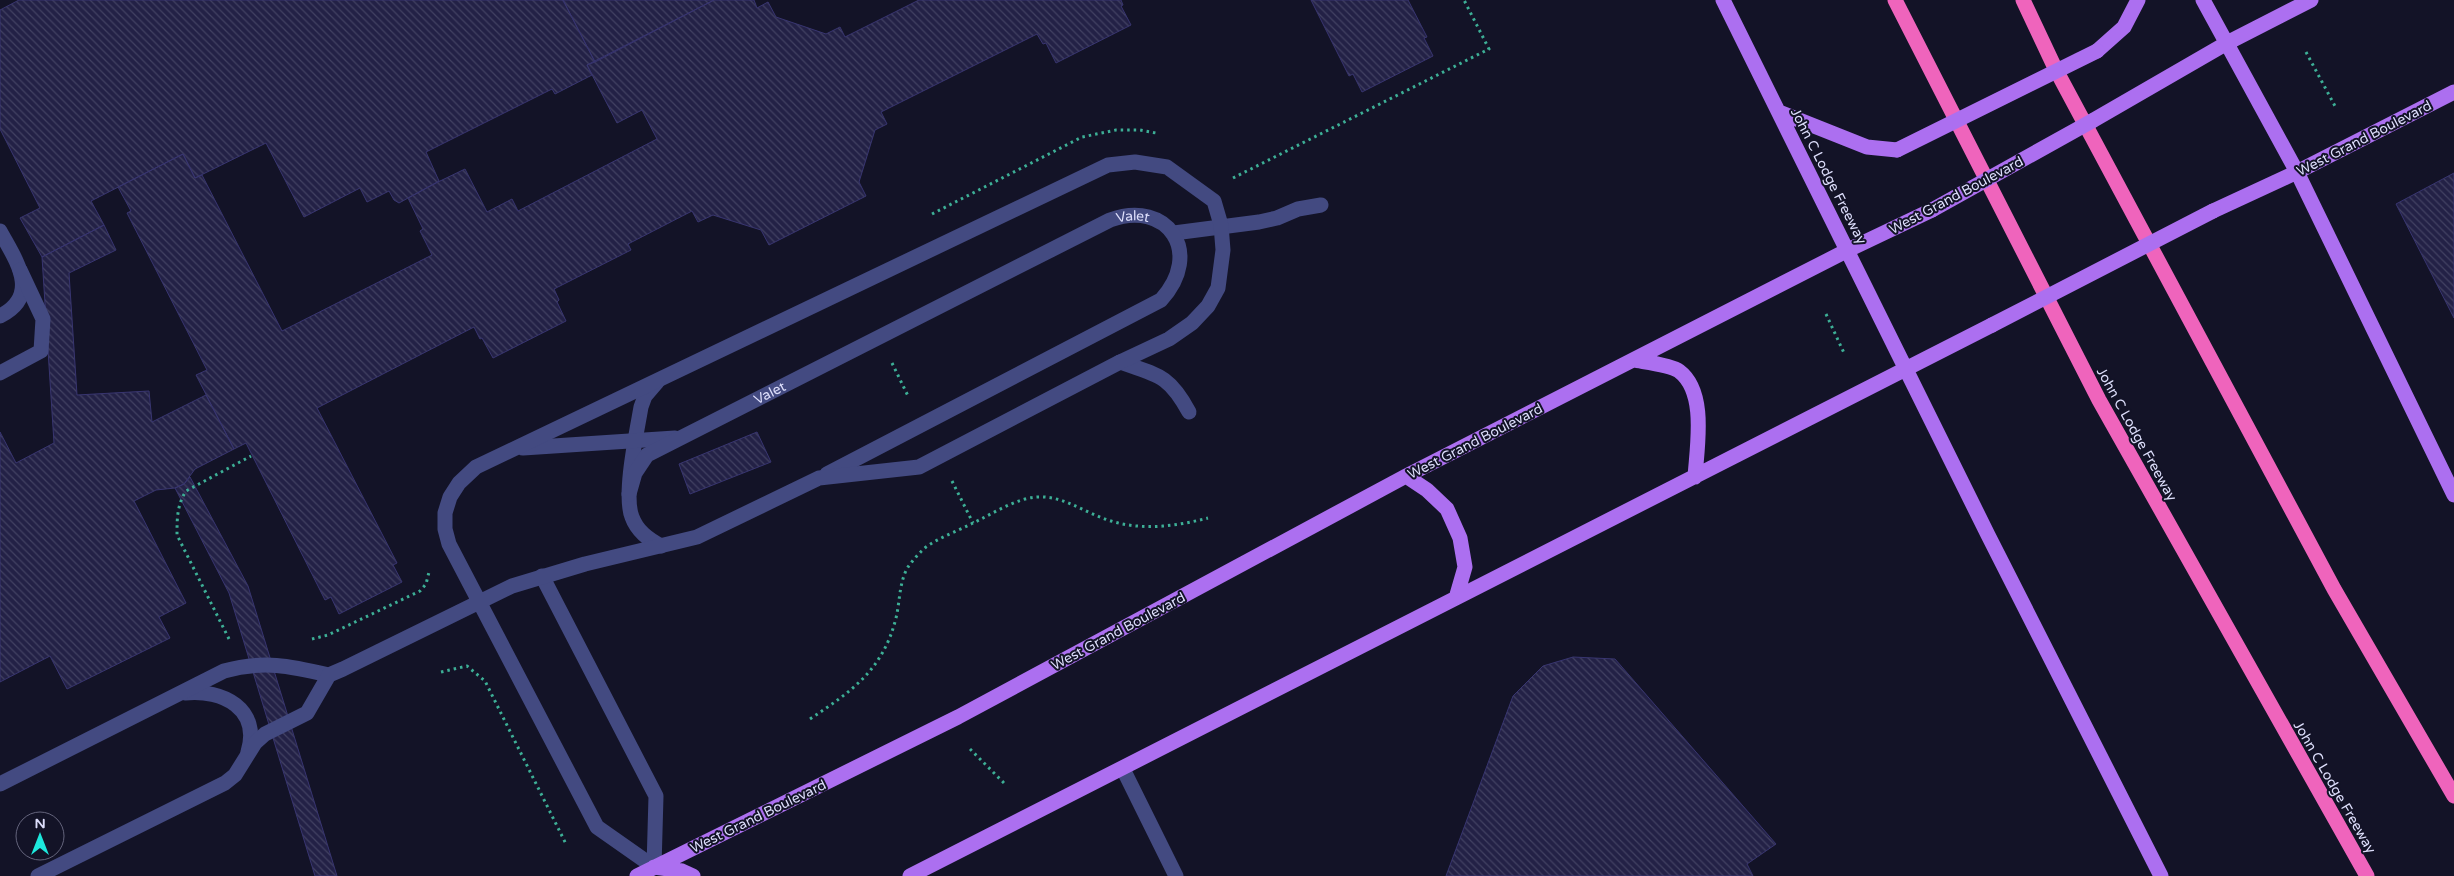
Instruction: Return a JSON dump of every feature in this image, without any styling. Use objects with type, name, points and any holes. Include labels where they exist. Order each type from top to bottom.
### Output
[{"type":"highway","name":"John C Lodge Freeway","points":[[1895,0],[2099,400],[2367,876]]},
{"type":"highway","points":[[2023,0],[2055,68],[2334,589],[2454,796]]},
{"type":"main road","name":"John C Lodge Freeway","points":[[1723,0],[1908,369],[1988,535],[2161,876]]},
{"type":"main road","points":[[1779,112],[1867,148],[1897,150],[2097,51],[2124,27],[2138,0]]},
{"type":"main road","points":[[2203,0],[2297,172],[2454,495]]},
{"type":"main road","name":"West Grand Boulevard","points":[[637,876],[958,717],[1406,476],[1848,250],[1932,210],[2145,92],[2226,42],[2311,0]]},
{"type":"main road","name":"West Grand Boulevard","points":[[910,876],[1908,369],[2213,211],[2297,172],[2454,92]]},
{"type":"main road","points":[[1634,360],[1678,370],[1693,389],[1699,419],[1695,477]]},
{"type":"main road","points":[[1406,476],[1427,490],[1447,510],[1460,538],[1465,567],[1456,598]]},
{"type":"main road","points":[[654,867],[693,876]]},
{"type":"street","points":[[654,867],[597,827],[449,544],[445,529],[445,513],[450,497],[459,483],[476,467],[1108,164],[1135,162],[1168,167],[1214,201],[1220,225],[1223,250],[1222,268],[1218,288],[1208,306],[1192,323],[1169,339],[1120,362],[919,467],[819,478]]},
{"type":"street","points":[[38,876],[225,783],[235,775],[255,743],[265,734],[307,713],[329,675],[512,586],[542,576],[697,537],[819,478],[1161,300],[1170,290],[1178,275],[1181,261],[1180,248],[1174,233],[1277,218],[1298,209],[1321,205]]},
{"type":"street","name":"Valet","points":[[629,494],[635,473],[647,455],[1124,215],[1152,219],[1164,224],[1174,233]]},
{"type":"street","points":[[0,231],[43,319],[41,351],[0,373]]},
{"type":"street","points":[[0,316],[8,312],[19,300],[23,285],[20,270]]},
{"type":"street","points":[[1120,362],[1157,374],[1168,381],[1178,392],[1189,412]]},
{"type":"street","points":[[661,379],[651,388],[643,401],[629,494],[629,507],[638,529],[647,538],[661,546]]},
{"type":"street","points":[[516,448],[681,438]]},
{"type":"street","points":[[542,576],[656,796],[654,867]]},
{"type":"street","points":[[0,784],[224,671],[243,666],[263,664],[284,665],[329,675]]},
{"type":"street","points":[[179,694],[204,692],[216,694],[235,704],[242,711],[250,726],[252,736],[247,756]]},
{"type":"street","points":[[1123,768],[1176,876]]},
{"type":"path","points":[[1227,181],[1489,49],[1464,0]]},
{"type":"path","points":[[2306,52],[2336,108]]},
{"type":"path","points":[[1826,314],[1844,353]]},
{"type":"path","points":[[879,337],[923,424]]},
{"type":"path","points":[[229,639],[177,535],[177,518],[180,501],[186,491],[251,456]]},
{"type":"path","points":[[940,457],[973,523]]},
{"type":"path","points":[[810,720],[850,692],[869,674],[888,642],[899,605],[902,582],[907,569],[916,557],[936,541],[1012,503],[1036,496],[1064,501],[1112,522],[1136,526],[1163,527],[1208,518]]},
{"type":"path","points":[[441,672],[467,666],[484,681],[566,844]]},
{"type":"path","points":[[970,749],[1004,783]]},
{"type":"building","points":[[19,0],[563,0],[595,62],[587,65],[592,75],[555,94],[552,89],[426,152],[439,181],[399,203],[394,200],[389,191],[367,202],[360,188],[304,217],[266,143],[195,178],[183,154],[91,201],[104,225],[42,257],[20,218],[40,208],[0,129],[0,10]]},
{"type":"building","points":[[563,0],[714,0],[595,62]]},
{"type":"building","points":[[714,0],[754,0],[757,8],[768,2],[776,17],[826,34],[840,27],[845,37],[919,0],[1121,0],[1123,5],[1121,6],[1131,25],[1056,63],[1046,43],[1043,44],[1037,34],[881,112],[887,124],[875,130],[859,182],[866,196],[769,245],[761,230],[713,215],[698,222],[692,211],[628,244],[631,250],[554,289],[559,300],[557,302],[566,321],[493,358],[474,327],[317,408],[397,563],[393,565],[402,582],[339,614],[331,597],[325,600],[246,443],[234,449],[196,375],[207,370],[127,213],[131,211],[118,187],[183,154],[195,178],[202,175],[282,331],[432,255],[420,231],[423,229],[408,198],[438,182],[465,169],[487,212],[512,199],[518,211],[657,139],[642,110],[617,123],[587,65]]},
{"type":"building","points":[[1311,0],[1408,0],[1427,37],[1424,38],[1433,56],[1362,92],[1353,74],[1349,76]]},
{"type":"building","points":[[2454,173],[2454,318],[2396,204]]},
{"type":"building","points":[[104,225],[116,250],[69,273],[77,395],[149,391],[152,422],[206,395],[234,449],[195,469],[184,484],[175,488],[156,490],[134,501],[186,603],[159,617],[170,638],[67,689],[50,656],[0,682],[0,432],[16,463],[54,443],[42,257]]},
{"type":"building","points":[[757,432],[771,462],[690,494],[679,464]]},
{"type":"building","points":[[190,477],[248,586],[337,876],[315,876],[229,593],[175,488],[184,484]]},
{"type":"building","points":[[1573,657],[1615,659],[1776,844],[1747,864],[1753,876],[1446,876],[1513,696],[1543,666]]}]
